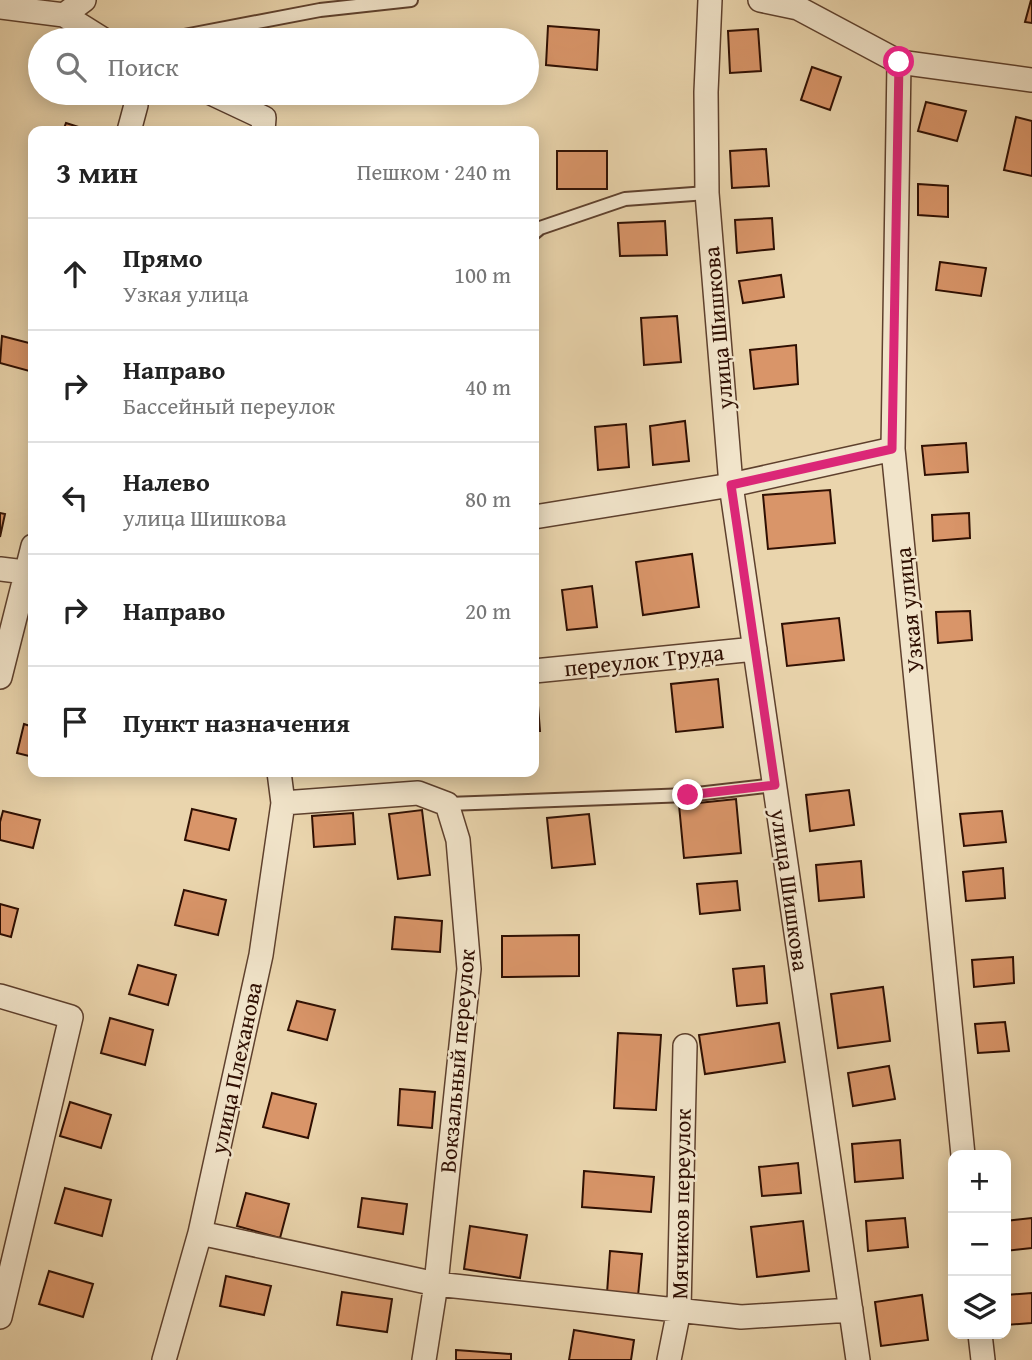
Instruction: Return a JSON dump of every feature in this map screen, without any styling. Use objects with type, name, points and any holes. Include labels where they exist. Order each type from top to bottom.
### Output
[{"type":"street","points":[[64,15],[84,0]]},
{"type":"street","name":"улица Шишкова","points":[[710,0],[706,92],[707,193],[731,485],[858,1360]]},
{"type":"street","points":[[760,0],[798,8],[899,62],[1032,80]]},
{"type":"street","points":[[0,7],[64,15],[85,28]]},
{"type":"street","name":"Узкая улица","points":[[899,62],[892,449],[962,1150]]},
{"type":"street","points":[[131,126],[136,105]]},
{"type":"street","points":[[236,105],[264,118],[264,126]]},
{"type":"street","points":[[539,516],[731,485],[892,449]]},
{"type":"street","points":[[0,569],[28,573]]},
{"type":"street","points":[[0,677],[28,580]]},
{"type":"street","name":"переулок Труда","points":[[539,671],[755,649]]},
{"type":"street","name":"улица Плеханова","points":[[164,1360],[200,1233],[261,955],[282,803],[279,777]]},
{"type":"street","points":[[282,803],[418,793],[447,803]]},
{"type":"street","name":"Вокзальный переулок","points":[[424,1360],[436,1284],[469,969],[458,840],[447,803]]},
{"type":"street","points":[[0,996],[71,1017],[0,1317]]},
{"type":"street","name":"Мячиков переулок","points":[[669,1360],[679,1310],[685,1046]]},
{"type":"street","points":[[200,1233],[436,1284],[741,1317],[851,1310]]},
{"type":"street","points":[[981,1339],[983,1360]]},
{"type":"lane","points":[[226,28],[320,10],[411,0]]},
{"type":"lane","points":[[539,229],[625,199],[707,193]]},
{"type":"lane","points":[[447,803],[688,795],[775,785]]},
{"type":"building","points":[[1032,0],[1032,23],[1025,22]]},
{"type":"building","points":[[548,26],[599,30],[597,70],[546,65]]},
{"type":"building","points":[[758,29],[761,71],[730,73],[728,31]]},
{"type":"building","points":[[812,67],[841,77],[830,110],[801,100]]},
{"type":"building","points":[[926,102],[966,111],[957,141],[918,131]]},
{"type":"building","points":[[1016,117],[1032,121],[1032,176],[1004,170]]},
{"type":"building","points":[[766,149],[769,186],[732,188],[730,151]]},
{"type":"building","points":[[557,151],[607,151],[607,189],[557,189]]},
{"type":"building","points":[[918,184],[948,186],[948,217],[918,215]]},
{"type":"building","points":[[772,218],[774,249],[737,253],[735,220]]},
{"type":"building","points":[[665,221],[667,255],[620,256],[618,223]]},
{"type":"building","points":[[940,262],[986,268],[981,296],[936,290]]},
{"type":"building","points":[[781,275],[784,297],[743,303],[739,281]]},
{"type":"building","points":[[677,316],[681,362],[644,365],[641,318]]},
{"type":"building","points":[[2,336],[28,343],[28,371],[0,363]]},
{"type":"building","points":[[796,345],[798,384],[754,389],[750,350]]},
{"type":"building","points":[[685,421],[689,461],[653,465],[650,426]]},
{"type":"building","points":[[626,424],[629,467],[598,470],[595,427]]},
{"type":"building","points":[[966,443],[968,472],[925,475],[922,446]]},
{"type":"building","points":[[830,490],[835,543],[768,549],[763,495]]},
{"type":"building","points":[[0,513],[5,514],[0,537]]},
{"type":"building","points":[[969,513],[970,538],[933,541],[932,515]]},
{"type":"building","points":[[692,554],[699,607],[643,615],[636,562]]},
{"type":"building","points":[[592,586],[597,627],[567,630],[562,590]]},
{"type":"building","points":[[970,611],[972,640],[938,643],[936,612]]},
{"type":"building","points":[[839,618],[844,660],[787,666],[782,624]]},
{"type":"building","points":[[718,679],[723,727],[676,732],[671,684]]},
{"type":"building","points":[[24,724],[28,725],[28,756],[17,753]]},
{"type":"building","points":[[849,790],[854,825],[810,831],[806,795]]},
{"type":"building","points":[[736,799],[741,853],[684,858],[679,805]]},
{"type":"building","points":[[192,809],[236,819],[229,850],[185,840]]},
{"type":"building","points":[[422,810],[430,875],[398,879],[389,814]]},
{"type":"building","points":[[3,811],[40,820],[33,848],[0,840]]},
{"type":"building","points":[[1002,811],[1006,842],[964,846],[960,814]]},
{"type":"building","points":[[353,813],[355,844],[314,847],[312,816]]},
{"type":"building","points":[[589,814],[595,864],[552,868],[547,818]]},
{"type":"building","points":[[861,861],[864,897],[819,901],[816,865]]},
{"type":"building","points":[[1003,868],[1005,898],[966,901],[963,872]]},
{"type":"building","points":[[737,881],[740,910],[700,914],[697,884]]},
{"type":"building","points":[[184,890],[226,900],[218,935],[175,925]]},
{"type":"building","points":[[0,904],[18,909],[11,937],[0,934]]},
{"type":"building","points":[[395,917],[442,921],[440,952],[392,949]]},
{"type":"building","points":[[579,935],[579,976],[502,977],[502,936]]},
{"type":"building","points":[[1013,957],[1014,983],[974,987],[972,960]]},
{"type":"building","points":[[138,965],[176,975],[168,1005],[129,994]]},
{"type":"building","points":[[764,966],[767,1003],[737,1006],[733,969]]},
{"type":"building","points":[[883,987],[890,1041],[838,1048],[831,994]]},
{"type":"building","points":[[297,1001],[335,1010],[327,1040],[288,1030]]},
{"type":"building","points":[[110,1018],[153,1030],[145,1065],[101,1053]]},
{"type":"building","points":[[1005,1022],[1009,1051],[978,1053],[975,1024]]},
{"type":"building","points":[[779,1023],[785,1062],[705,1074],[699,1035]]},
{"type":"building","points":[[618,1033],[661,1035],[656,1110],[614,1108]]},
{"type":"building","points":[[889,1066],[895,1099],[853,1106],[848,1073]]},
{"type":"building","points":[[400,1089],[435,1092],[432,1128],[398,1125]]},
{"type":"building","points":[[272,1093],[316,1104],[308,1138],[263,1127]]},
{"type":"building","points":[[70,1102],[111,1115],[101,1148],[60,1136]]},
{"type":"building","points":[[900,1140],[903,1178],[855,1182],[852,1144]]},
{"type":"building","points":[[798,1163],[801,1193],[762,1196],[759,1167]]},
{"type":"building","points":[[584,1171],[654,1177],[651,1212],[582,1207]]},
{"type":"building","points":[[65,1188],[111,1200],[102,1236],[55,1223]]},
{"type":"building","points":[[246,1193],[289,1204],[280,1238],[237,1226]]},
{"type":"building","points":[[362,1198],[407,1204],[403,1234],[358,1227]]},
{"type":"building","points":[[905,1218],[908,1247],[868,1251],[866,1221]]},
{"type":"building","points":[[1032,1218],[1032,1248],[1011,1250],[1011,1220]]},
{"type":"building","points":[[803,1221],[809,1271],[757,1277],[751,1227]]},
{"type":"building","points":[[470,1226],[527,1235],[520,1278],[464,1269]]},
{"type":"building","points":[[610,1251],[642,1254],[638,1296],[607,1293]]},
{"type":"building","points":[[49,1271],[93,1284],[83,1317],[39,1304]]},
{"type":"building","points":[[226,1276],[271,1286],[264,1315],[220,1306]]},
{"type":"building","points":[[342,1292],[392,1299],[387,1332],[337,1325]]},
{"type":"building","points":[[1032,1293],[1032,1323],[1011,1325],[1011,1295]]},
{"type":"building","points":[[922,1295],[928,1340],[881,1346],[875,1302]]},
{"type":"building","points":[[574,1330],[634,1340],[631,1360],[569,1360]]},
{"type":"building","points":[[456,1350],[511,1354],[511,1360],[456,1360]]},
{"type":"route","points":[[688,795],[775,785],[731,485],[892,449],[899,62]]}]
